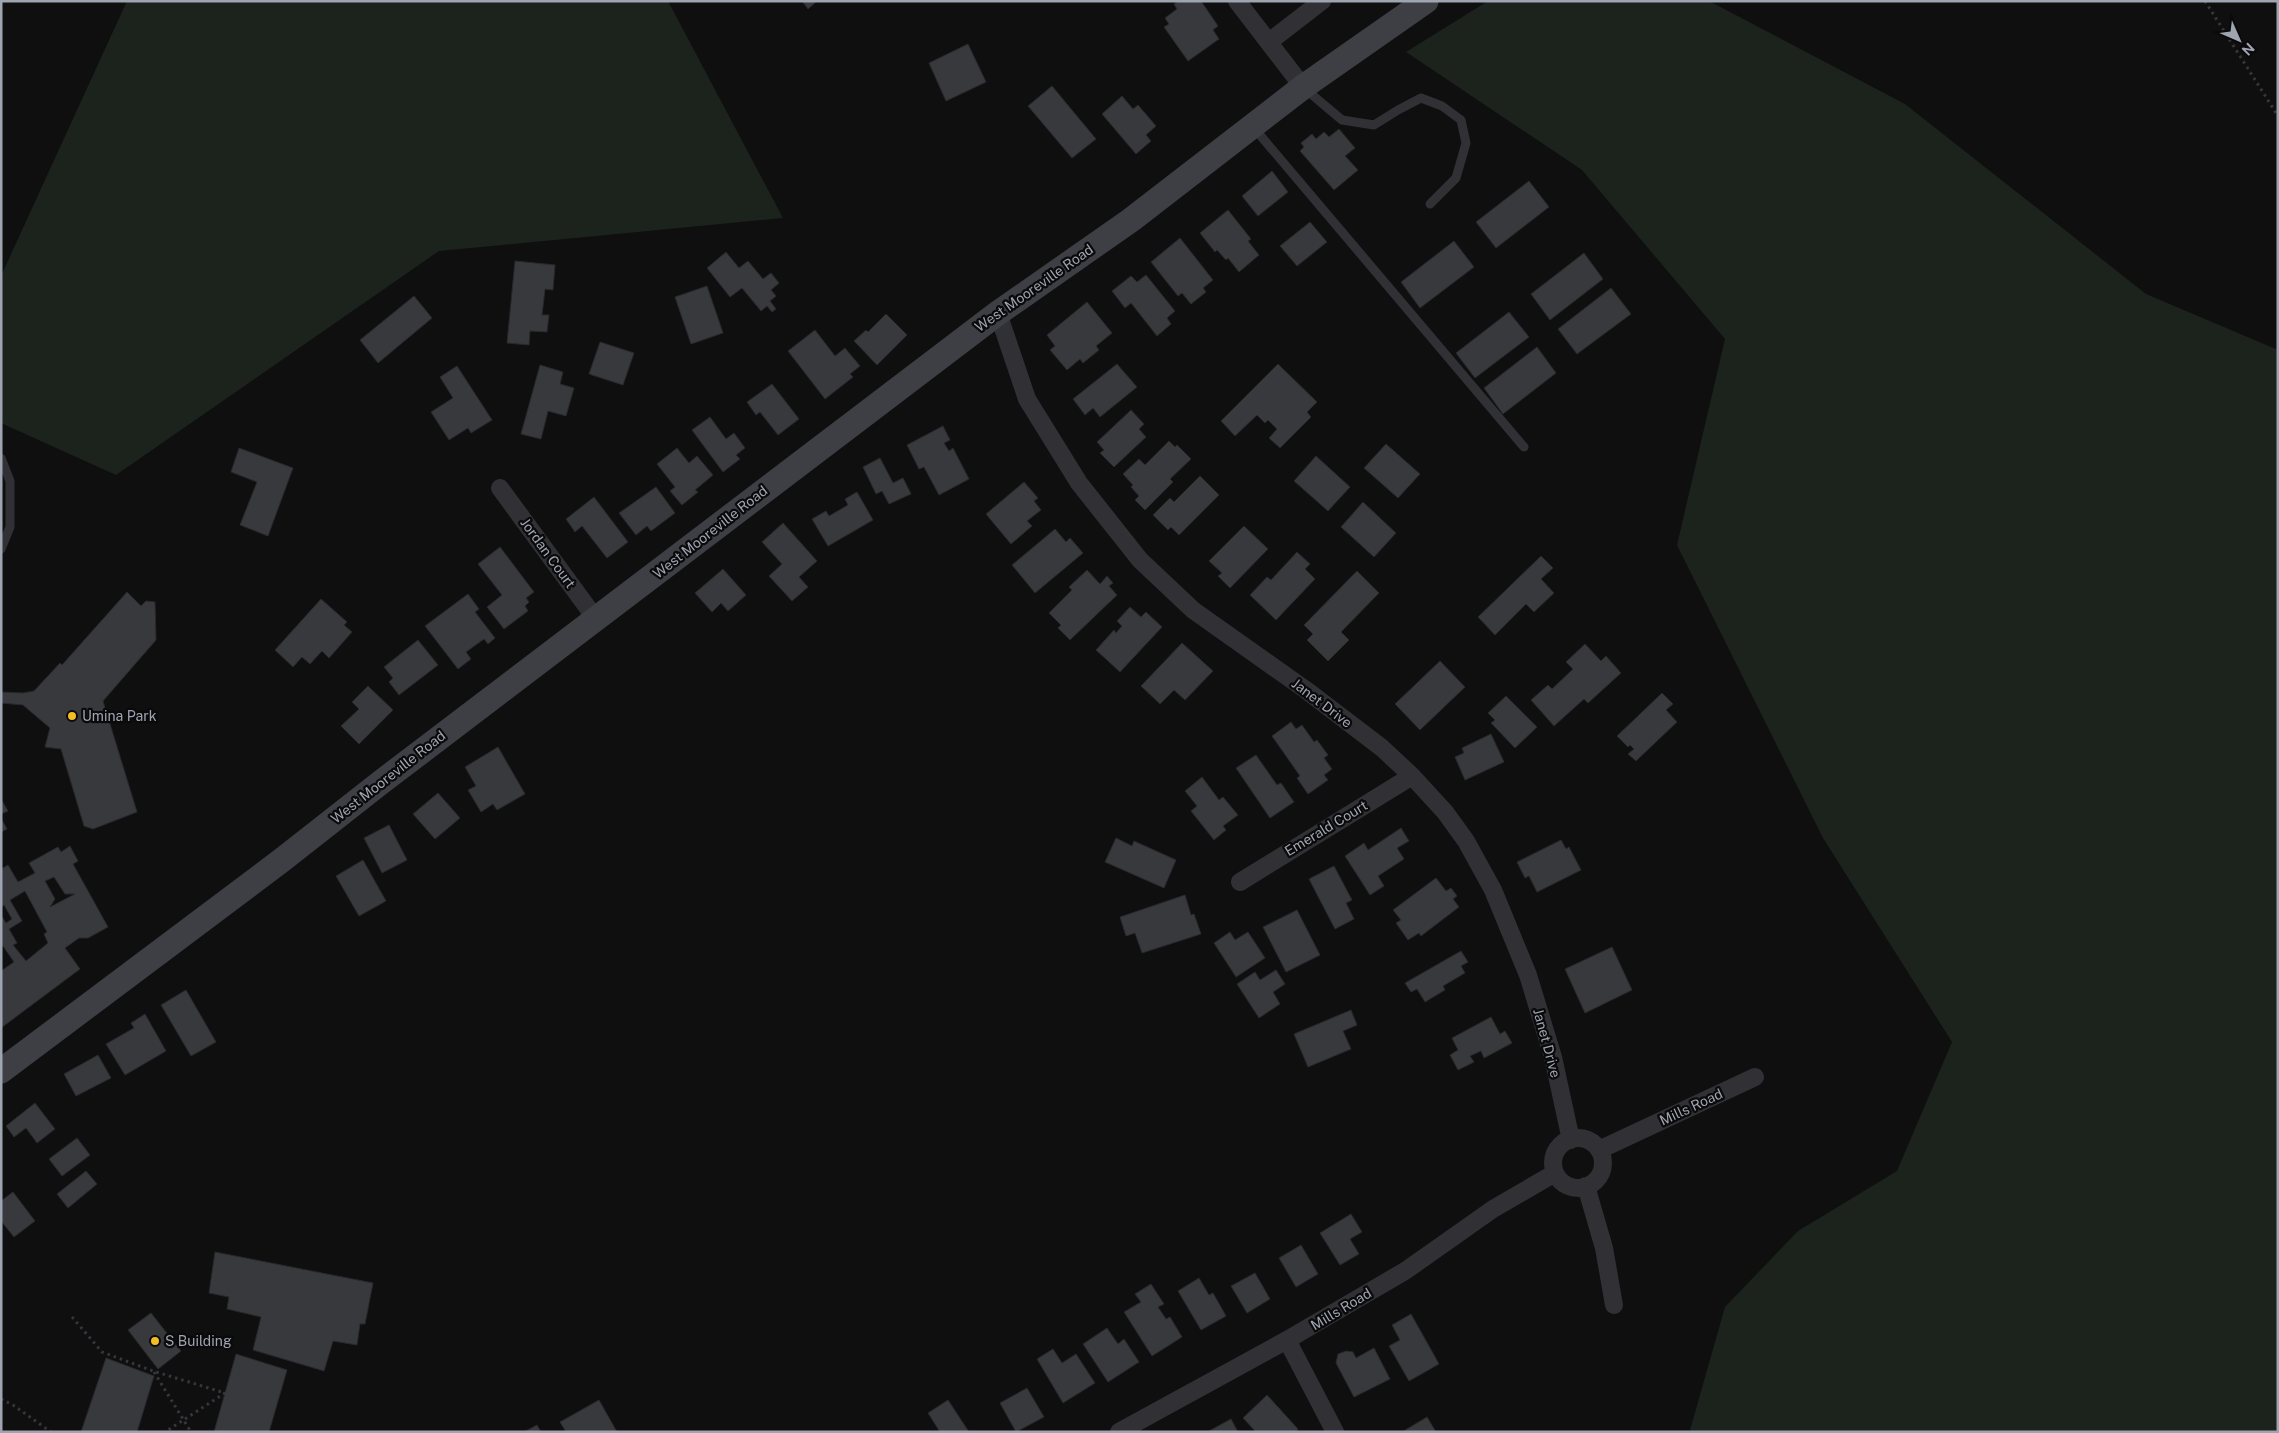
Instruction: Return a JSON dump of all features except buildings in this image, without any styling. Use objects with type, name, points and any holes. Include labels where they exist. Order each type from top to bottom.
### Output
[{"type":"main road","name":"West Mooreville Road","points":[[1,1071],[998,313],[1131,220],[1303,87],[1426,1]]},
{"type":"street","points":[[1238,1],[1303,87]]},
{"type":"street","points":[[1269,42],[1322,1]]},
{"type":"street","name":"Janet Drive","points":[[998,313],[1027,399],[1079,483],[1140,560],[1193,610],[1306,690],[1382,748],[1412,776],[1445,812],[1466,840],[1493,890],[1528,975],[1552,1057],[1571,1140]]},
{"type":"street","name":"Jordan Court","points":[[500,488],[596,620]]},
{"type":"street","name":"Emerald Court","points":[[1240,882],[1412,776]]},
{"type":"street","name":"Mills Road","points":[[1599,1150],[1755,1077]]},
{"type":"street","points":[[1571,1140],[1587,1140],[1599,1150],[1602,1164],[1601,1171],[1598,1178],[1586,1186],[1571,1187],[1559,1179],[1555,1172],[1553,1165],[1558,1149],[1563,1143],[1571,1140]]},
{"type":"street","name":"Mills Road","points":[[1119,1432],[1287,1340],[1405,1271],[1493,1209],[1555,1172]]},
{"type":"street","points":[[1586,1186],[1604,1248],[1614,1305]]},
{"type":"street","points":[[1287,1340],[1335,1432]]},
{"type":"lane","points":[[1303,87],[1342,120],[1374,126],[1421,98],[1442,106],[1461,120],[1466,143],[1456,178],[1430,204]]},
{"type":"lane","points":[[1252,126],[1524,447]]},
{"type":"lane","points":[[1,458],[10,481],[10,527],[1,549]]},
{"type":"path","points":[[2205,1],[2278,116]]},
{"type":"path","points":[[72,1317],[102,1352],[153,1371],[225,1393],[165,1432]]},
{"type":"path","points":[[153,1371],[191,1432]]},
{"type":"path","points":[[1,1399],[13,1405],[51,1432]]},
{"type":"shaded area","points":[[127,1],[668,1],[783,218],[439,251],[116,475],[1,423],[1,276]]},
{"type":"shaded area","points":[[1488,1],[1709,1],[1905,104],[2146,294],[2278,350],[2278,1432],[1693,1432],[1690,1430],[1725,1307],[1798,1231],[1897,1171],[1952,1042],[1823,838],[1677,545],[1725,339],[1582,170],[1406,52]]},
{"type":"place","name":"Umina Park","points":[[72,716]]},
{"type":"place","name":"S Building","points":[[155,1341]]}]
